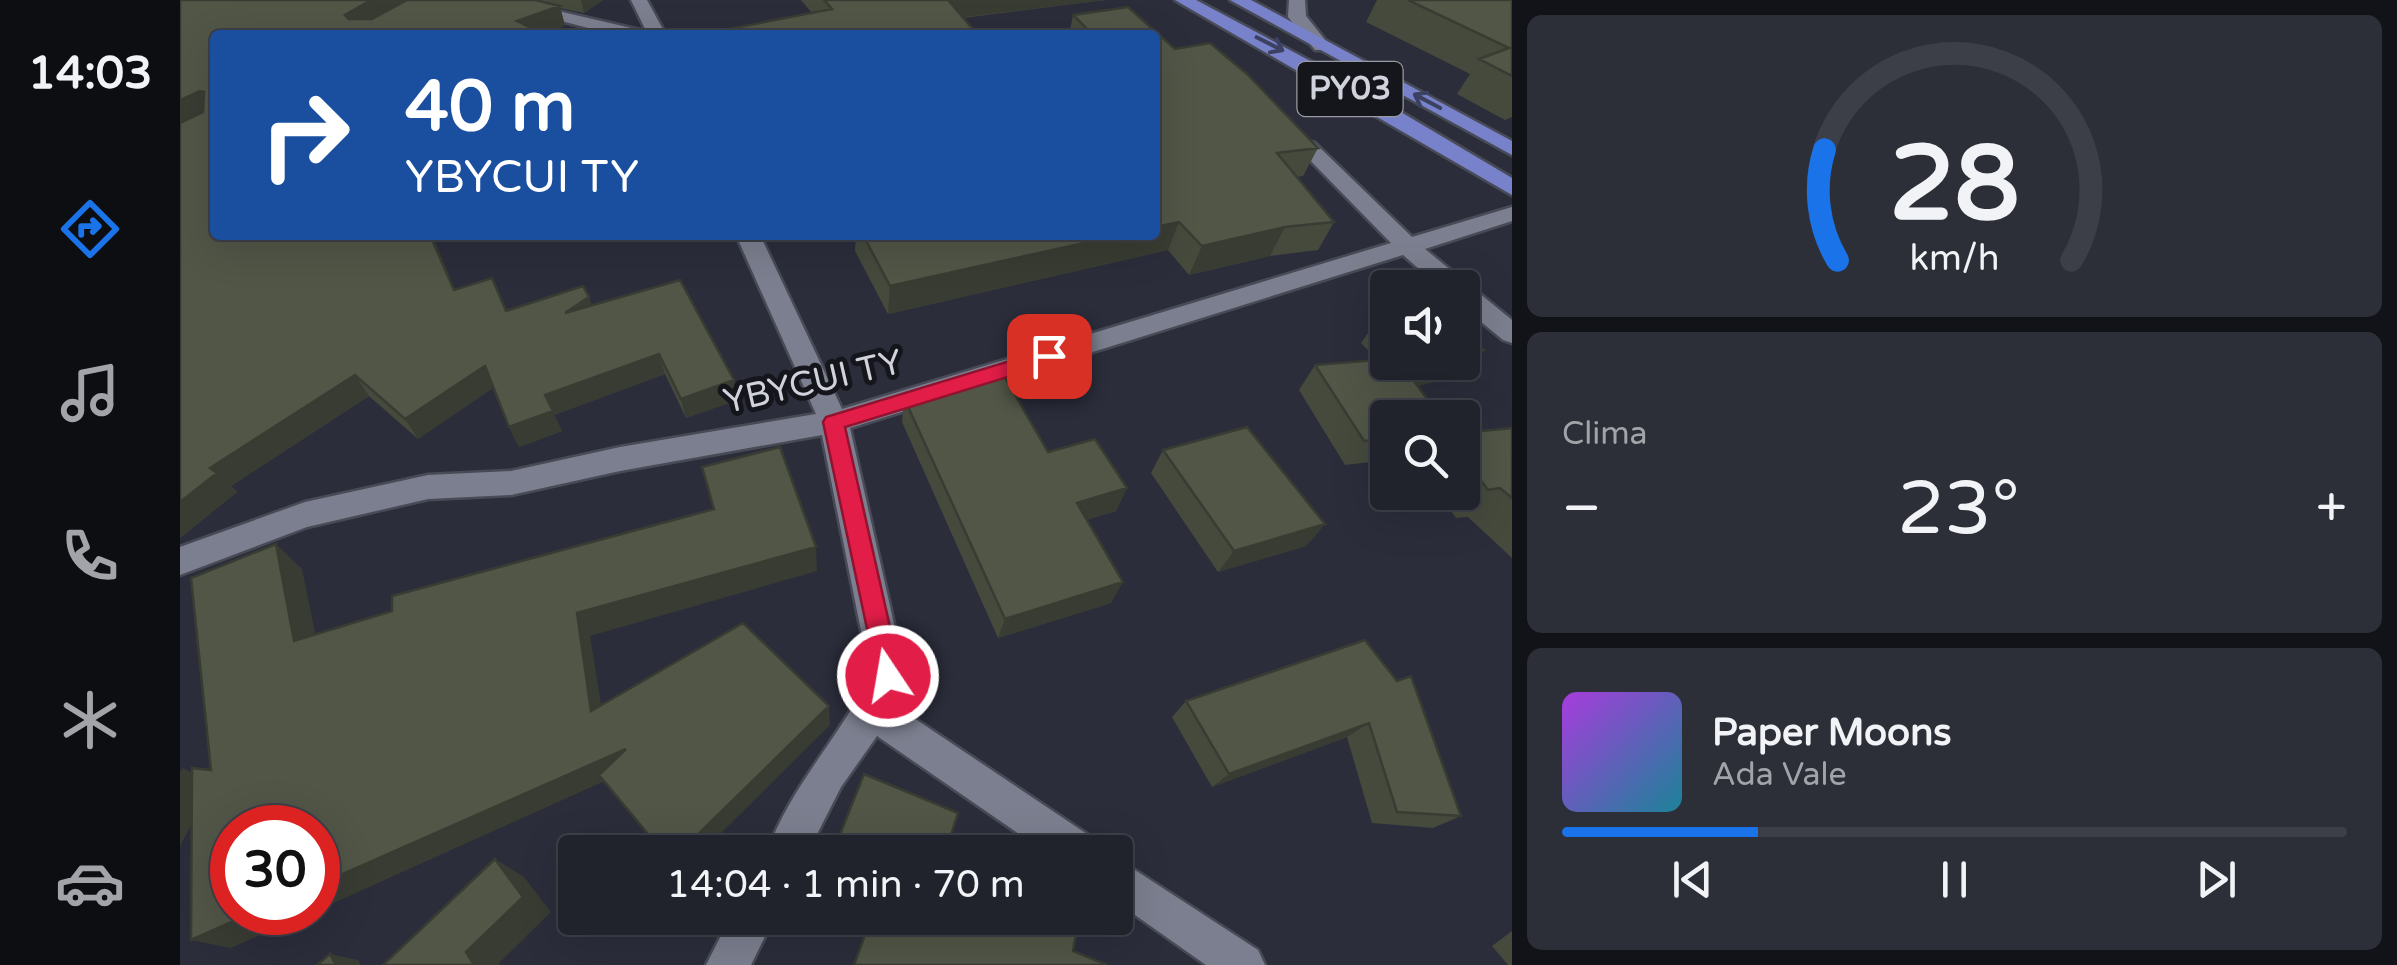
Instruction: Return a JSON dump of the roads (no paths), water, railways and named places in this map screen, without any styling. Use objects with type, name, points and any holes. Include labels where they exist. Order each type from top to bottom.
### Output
[{"type":"highway","name":"PY03","points":[[1183,0],[1300,60],[1512,188]]},
{"type":"highway","name":"PY03","points":[[1238,0],[1512,149]]},
{"type":"street","points":[[489,0],[617,30]]},
{"type":"street","points":[[640,0],[655,30]]},
{"type":"street","points":[[1297,0],[1298,17],[1320,46]]},
{"type":"street","points":[[1308,147],[1436,270]]},
{"type":"street","name":"YBYCUI TY","points":[[180,561],[305,515],[428,487],[511,483],[620,459],[834,422],[1512,214]]},
{"type":"street","points":[[750,240],[834,422],[888,676],[872,711],[828,774],[796,835]]},
{"type":"street","points":[[1480,307],[1512,334]]},
{"type":"street","points":[[872,711],[1054,835]]},
{"type":"street","points":[[1133,890],[1242,965]]},
{"type":"street","points":[[728,965],[744,935]]}]
